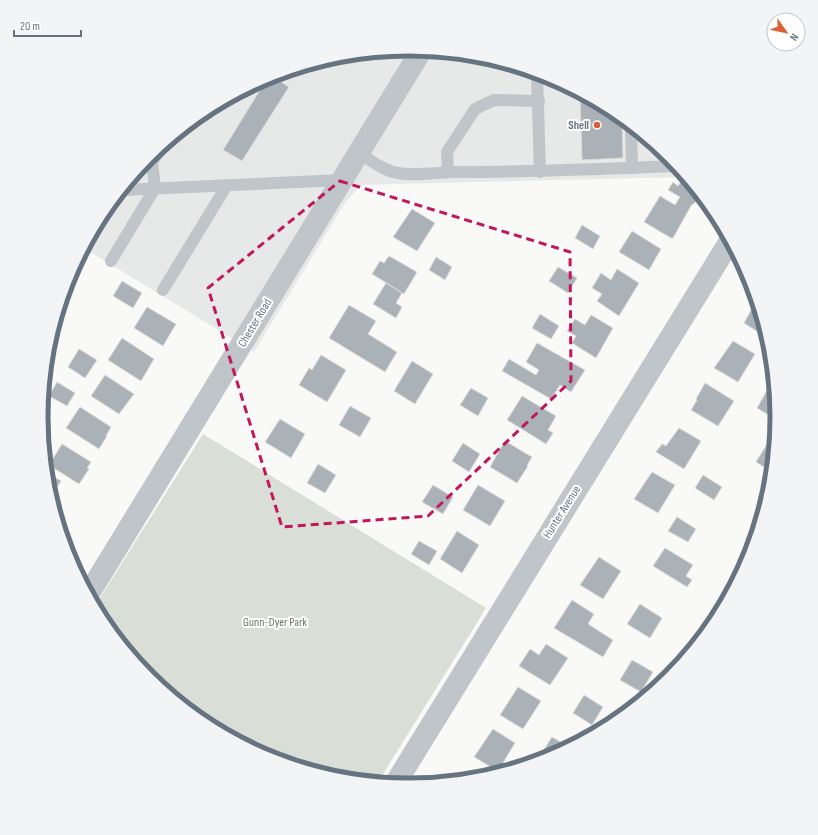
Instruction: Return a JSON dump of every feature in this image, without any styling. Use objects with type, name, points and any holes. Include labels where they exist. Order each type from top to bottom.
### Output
[{"type":"street","name":"Chester Road","points":[[91,589],[417,56]]},
{"type":"street","name":"Hunter Avenue","points":[[399,778],[727,246]]},
{"type":"lane","points":[[537,81],[540,172]]},
{"type":"lane","points":[[448,172],[447,152],[475,109],[494,100],[539,101]]},
{"type":"lane","points":[[632,134],[632,168]]},
{"type":"lane","points":[[358,152],[378,166],[394,172],[405,174],[448,172],[540,172],[668,166]]},
{"type":"lane","points":[[111,261],[155,188],[152,164]]},
{"type":"lane","points":[[130,190],[341,180]]},
{"type":"lane","points":[[163,290],[227,185]]},
{"type":"highlighted area","points":[[340,181],[570,252],[571,381],[428,516],[282,527],[208,288]]},
{"type":"shaded area","points":[[385,57],[433,57],[479,63],[547,84],[590,105],[629,131],[647,146],[678,177],[361,185],[345,203],[254,352],[89,251],[96,237],[123,198],[138,179],[171,146],[208,117],[249,94],[271,84],[339,63]]},
{"type":"green space","name":"Gunn-Dyer Park","points":[[203,434],[486,608],[381,777],[339,772],[293,759],[249,741],[208,718],[171,689],[138,656],[98,601]]},
{"type":"building","points":[[280,81],[289,87],[242,161],[223,150],[261,89]]},
{"type":"building","points":[[580,100],[622,126],[623,158],[582,160]]},
{"type":"building","points":[[681,181],[696,200],[693,205],[692,204],[673,238],[671,238],[644,222],[660,196],[675,205],[680,197],[668,190],[673,182],[678,186]]},
{"type":"building","points":[[412,209],[435,223],[417,251],[393,237]]},
{"type":"building","points":[[582,225],[600,236],[593,249],[575,238]]},
{"type":"building","points":[[632,231],[661,249],[649,270],[619,252]]},
{"type":"building","points":[[389,256],[417,272],[404,294],[372,274],[380,261],[384,263]]},
{"type":"building","points":[[436,257],[452,267],[445,280],[429,270]]},
{"type":"building","points":[[558,267],[577,278],[568,293],[549,281]]},
{"type":"building","points":[[617,269],[639,283],[619,316],[597,301],[602,294],[592,288],[601,273],[611,280]]},
{"type":"building","points":[[122,281],[142,293],[133,308],[113,296]]},
{"type":"building","points":[[386,283],[402,293],[396,303],[402,307],[396,318],[373,304]]},
{"type":"building","points":[[349,305],[376,321],[368,334],[397,352],[385,372],[329,338]]},
{"type":"building","points":[[147,307],[176,324],[163,346],[134,328]]},
{"type":"building","points":[[753,307],[760,333],[744,323]]},
{"type":"building","points":[[540,314],[559,326],[551,339],[532,328]]},
{"type":"building","points":[[591,315],[613,328],[596,358],[572,343],[576,336],[567,331],[575,319],[585,325]]},
{"type":"building","points":[[122,338],[154,359],[141,381],[108,360]]},
{"type":"building","points":[[733,341],[755,354],[738,382],[714,368]]},
{"type":"building","points":[[537,343],[585,370],[571,392],[560,385],[551,399],[502,371],[509,359],[536,375],[539,370],[526,362]]},
{"type":"building","points":[[79,349],[97,360],[85,378],[68,367]]},
{"type":"building","points":[[321,355],[346,370],[327,402],[299,385],[309,368],[312,370]]},
{"type":"building","points":[[412,361],[433,374],[415,404],[394,391]]},
{"type":"building","points":[[105,375],[134,394],[119,414],[91,396]]},
{"type":"building","points":[[57,382],[75,393],[67,406],[49,396]]},
{"type":"building","points":[[705,383],[734,401],[718,426],[691,410]]},
{"type":"building","points":[[471,388],[488,398],[478,416],[460,405]]},
{"type":"building","points":[[768,388],[770,416],[757,408]]},
{"type":"building","points":[[522,396],[556,416],[548,430],[553,433],[546,444],[507,420]]},
{"type":"building","points":[[350,406],[371,418],[360,437],[339,425]]},
{"type":"building","points":[[80,407],[111,427],[99,449],[66,428]]},
{"type":"building","points":[[280,419],[305,434],[291,458],[265,442]]},
{"type":"building","points":[[679,428],[701,441],[684,469],[656,452],[662,444],[666,446]]},
{"type":"building","points":[[505,441],[532,457],[517,483],[490,467]]},
{"type":"building","points":[[769,441],[766,468],[756,462]]},
{"type":"building","points":[[463,443],[480,454],[469,472],[452,461]]},
{"type":"building","points":[[62,444],[91,462],[87,468],[89,469],[79,484],[51,466],[51,462]]},
{"type":"building","points":[[318,464],[336,475],[325,493],[307,483]]},
{"type":"building","points":[[652,472],[675,485],[658,513],[634,499]]},
{"type":"building","points":[[703,475],[722,487],[714,500],[695,488]]},
{"type":"building","points":[[53,476],[61,481],[55,490]]},
{"type":"building","points":[[433,485],[453,497],[443,514],[422,502]]},
{"type":"building","points":[[478,485],[505,501],[490,526],[463,510]]},
{"type":"building","points":[[58,503],[62,505],[60,509]]},
{"type":"building","points":[[677,517],[696,529],[688,542],[668,531]]},
{"type":"building","points":[[457,531],[479,545],[462,573],[440,559]]},
{"type":"building","points":[[419,541],[437,551],[429,565],[411,554]]},
{"type":"building","points":[[665,548],[693,565],[686,576],[692,580],[687,587],[653,566]]},
{"type":"building","points":[[599,557],[621,571],[603,599],[580,585]]},
{"type":"building","points":[[572,600],[594,614],[588,624],[613,640],[603,657],[554,628]]},
{"type":"building","points":[[640,604],[662,618],[650,638],[627,624]]},
{"type":"building","points":[[546,644],[568,658],[550,685],[519,666],[530,649],[539,655]]},
{"type":"building","points":[[632,660],[653,672],[641,692],[620,680]]},
{"type":"building","points":[[518,687],[541,701],[523,729],[500,715]]},
{"type":"building","points":[[584,695],[603,707],[592,725],[573,713]]},
{"type":"building","points":[[493,729],[515,743],[501,766],[493,768],[474,757]]},
{"type":"building","points":[[552,737],[563,744],[547,751],[543,751]]},
{"type":"place","name":"Shell","points":[[597,125]]}]
